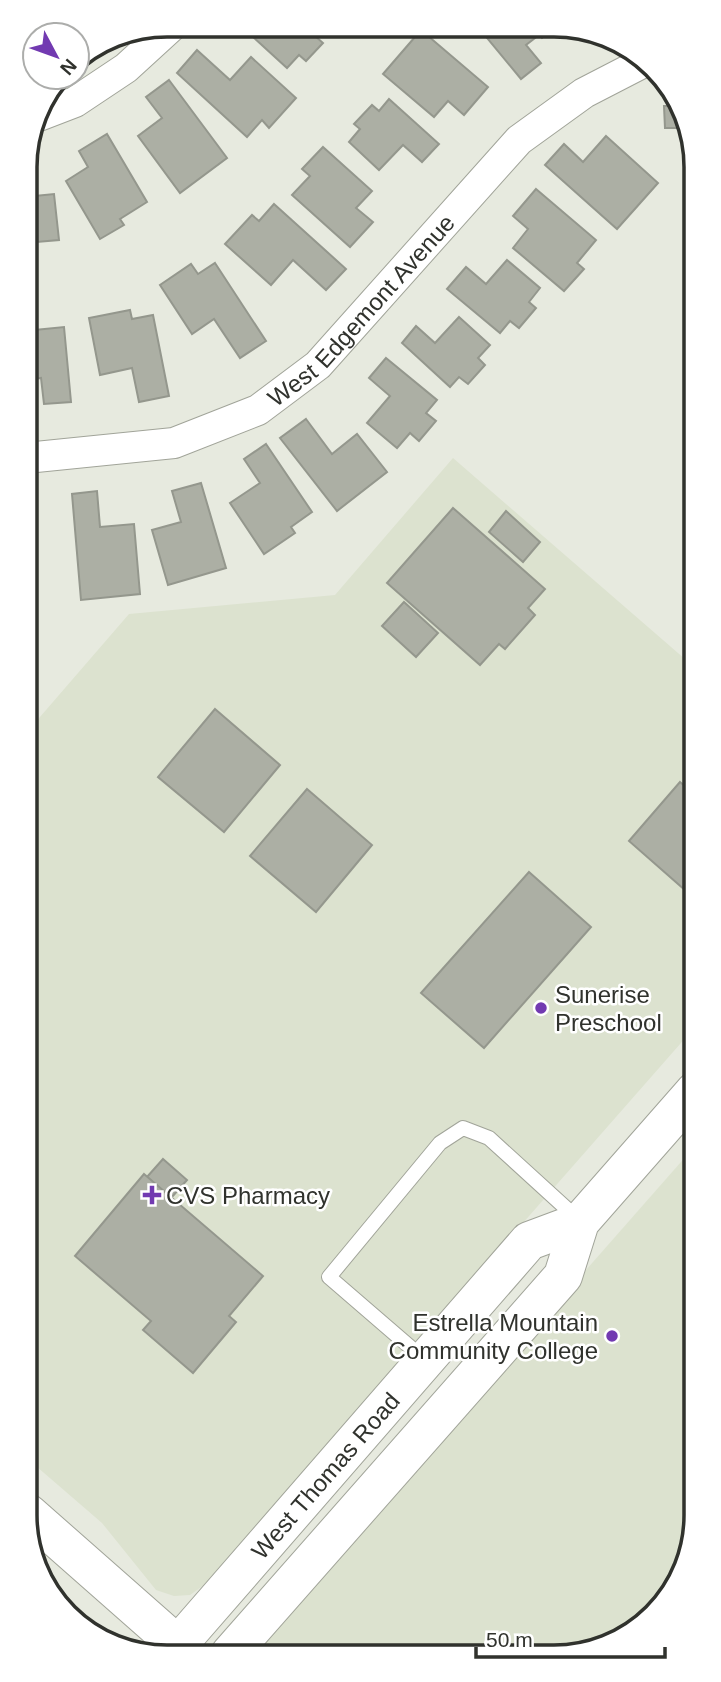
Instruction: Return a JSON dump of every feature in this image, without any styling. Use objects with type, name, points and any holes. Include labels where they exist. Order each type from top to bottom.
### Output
[{"type":"main road","name":"West Thomas Road","points":[[238,1645],[563,1276],[580,1222],[684,1104]]},
{"type":"main road","name":"West Thomas Road","points":[[183,1645],[529,1241],[580,1222]]},
{"type":"main road","points":[[37,1522],[171,1645]]},
{"type":"street","points":[[49,112],[75,102],[115,75],[158,37]]},
{"type":"street","name":"West Edgemont Avenue","points":[[37,457],[174,443],[258,410],[318,365],[519,140],[584,93],[636,66]]},
{"type":"lane","points":[[425,1360],[329,1277],[440,1143],[463,1128],[489,1138],[580,1222]]},
{"type":"shaded area","points":[[453,458],[684,658],[684,1040],[207,1583],[190,1595],[174,1596],[156,1590],[102,1523],[37,1467],[37,720],[129,614],[335,595]]},
{"type":"shaded area","name":"Estrella Mountain Community College","points":[[684,1159],[684,1524],[674,1565],[652,1601],[640,1613],[612,1632],[572,1644],[260,1645],[266,1634]]},
{"type":"building","points":[[253,37],[316,37],[323,43],[306,61],[299,55],[287,68]]},
{"type":"building","points":[[415,37],[429,37],[488,87],[464,115],[448,101],[434,117],[383,74]]},
{"type":"building","points":[[486,37],[536,37],[526,45],[541,63],[521,79]]},
{"type":"building","points":[[197,50],[230,80],[251,57],[296,98],[269,128],[262,120],[247,137],[177,73]]},
{"type":"building","points":[[169,80],[227,158],[180,193],[138,136],[162,118],[146,97]]},
{"type":"building","points":[[389,99],[439,144],[422,162],[403,145],[379,170],[349,142],[360,129],[354,124],[372,105],[379,111]]},
{"type":"building","points":[[664,106],[669,106],[678,128],[665,128]]},
{"type":"building","points":[[107,134],[147,202],[120,219],[124,225],[100,239],[66,181],[88,167],[79,151]]},
{"type":"building","points":[[606,136],[658,183],[617,229],[545,165],[564,144],[583,162]]},
{"type":"building","points":[[323,147],[372,191],[356,208],[373,222],[350,247],[292,195],[310,176],[302,169]]},
{"type":"building","points":[[536,189],[596,240],[577,263],[584,269],[564,291],[513,248],[528,229],[513,216]]},
{"type":"building","points":[[54,194],[59,240],[37,242],[37,196]]},
{"type":"building","points":[[274,204],[346,269],[326,290],[293,260],[271,285],[225,244],[252,215],[259,221]]},
{"type":"building","points":[[507,260],[540,288],[529,302],[536,308],[519,328],[510,321],[500,333],[447,289],[466,267],[486,284]]},
{"type":"building","points":[[215,263],[266,341],[240,358],[214,319],[192,334],[160,285],[191,264],[198,274]]},
{"type":"building","points":[[130,310],[132,319],[153,315],[169,396],[139,402],[132,368],[100,375],[89,318]]},
{"type":"building","points":[[459,317],[490,345],[478,358],[485,365],[468,384],[459,377],[450,387],[402,343],[416,326],[435,343]]},
{"type":"building","points":[[64,327],[71,402],[44,404],[41,378],[37,379],[37,330]]},
{"type":"building","points":[[386,358],[437,400],[426,413],[436,421],[419,441],[410,433],[397,448],[367,423],[390,396],[369,378]]},
{"type":"building","points":[[306,419],[332,454],[357,434],[387,472],[337,511],[280,438]]},
{"type":"building","points":[[266,444],[312,512],[291,527],[295,533],[264,554],[230,503],[260,483],[244,459]]},
{"type":"building","points":[[201,483],[226,568],[168,585],[152,530],[181,522],[172,491]]},
{"type":"building","points":[[97,491],[100,527],[134,524],[140,594],[81,600],[72,494]]},
{"type":"building","points":[[453,508],[545,589],[528,608],[535,615],[505,649],[499,644],[480,665],[387,583]]},
{"type":"building","points":[[506,511],[540,542],[523,562],[489,532]]},
{"type":"building","points":[[404,602],[438,633],[416,657],[382,626]]},
{"type":"building","points":[[215,709],[280,765],[224,832],[158,777]]},
{"type":"building","points":[[680,782],[684,785],[684,889],[629,841]]},
{"type":"building","points":[[307,789],[372,845],[316,912],[250,856]]},
{"type":"building","points":[[529,872],[591,927],[484,1048],[421,993]]},
{"type":"building","points":[[163,1159],[187,1180],[171,1198],[147,1177]]},
{"type":"building","name":"CVS Pharmacy","points":[[144,1174],[263,1276],[229,1316],[236,1322],[193,1373],[143,1330],[151,1321],[75,1256]]},
{"type":"place","name":"Sunerise Preschool","points":[[541,1008]]},
{"type":"place","name":"CVS Pharmacy","points":[[152,1195]]},
{"type":"place","name":"Estrella Mountain Community College","points":[[612,1336]]}]
